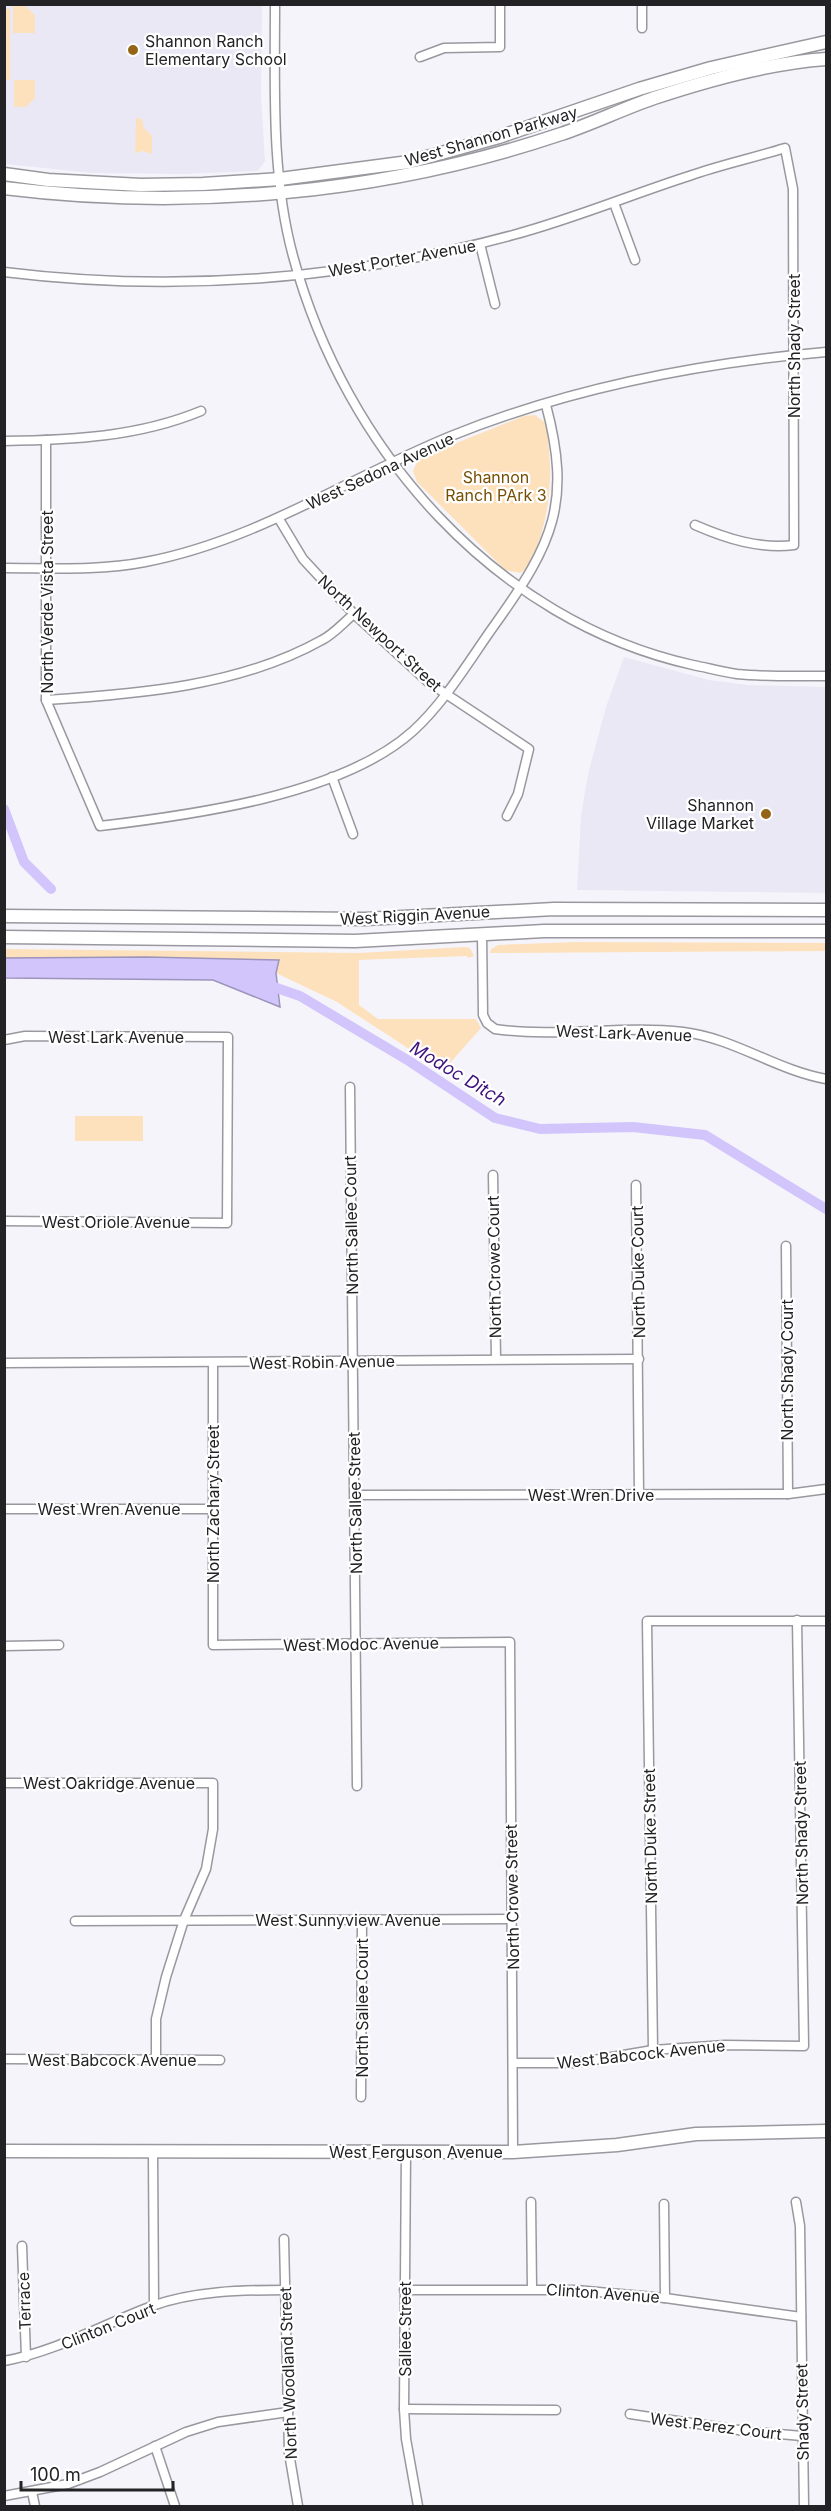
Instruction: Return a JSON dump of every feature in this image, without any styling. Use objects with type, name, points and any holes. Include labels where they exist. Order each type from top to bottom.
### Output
[{"type":"street","points":[[275,4],[275,109],[281,186],[293,255],[322,338],[345,386],[392,462],[424,502],[472,551],[520,589],[604,638],[663,658],[736,674],[826,676]]},
{"type":"street","points":[[420,57],[444,48],[500,47],[500,4]]},
{"type":"street","points":[[642,4],[642,28]]},
{"type":"street","name":"West Shannon Parkway","points":[[4,174],[48,180],[141,186],[281,186],[409,162],[499,137],[639,89],[711,68],[826,42]]},
{"type":"street","name":"West Shannon Parkway","points":[[4,188],[156,200],[281,186],[374,180],[475,159],[561,134],[653,99],[726,78],[826,59]]},
{"type":"street","name":"West Porter Avenue","points":[[4,272],[129,282],[211,281],[299,275],[361,267],[480,244],[614,203],[690,175],[785,148]]},
{"type":"street","name":"North Shady Street","points":[[695,525],[726,539],[772,547],[794,545],[794,189],[785,148]]},
{"type":"street","points":[[614,203],[635,260]]},
{"type":"street","points":[[480,244],[495,304]]},
{"type":"street","name":"West Sedona Avenue","points":[[4,568],[78,568],[144,562],[222,541],[279,519],[392,462],[451,436],[546,405],[622,383],[666,374],[826,352]]},
{"type":"street","points":[[353,834],[332,777],[386,750],[404,737],[445,693],[520,589],[542,552],[556,509],[558,463],[546,405]]},
{"type":"street","points":[[4,441],[119,434],[178,420],[201,411]]},
{"type":"street","name":"North Verde Vista Street","points":[[46,440],[46,700],[100,826],[220,809],[332,777]]},
{"type":"street","name":"North Newport Street","points":[[279,519],[303,560],[354,614],[428,682],[529,749],[518,794],[507,816]]},
{"type":"street","points":[[46,700],[144,692],[228,675],[289,656],[325,639],[354,614]]},
{"type":"street","name":"West Riggin Avenue","points":[[4,916],[365,919],[554,909],[826,910]]},
{"type":"street","name":"West Riggin Avenue","points":[[4,937],[355,941],[555,931],[826,931]]},
{"type":"street","name":"West Lark Avenue","points":[[482,934],[483,1015],[487,1023],[495,1029],[684,1032],[725,1042],[780,1067],[826,1079]]},
{"type":"street","name":"West Lark Avenue","points":[[4,1040],[25,1036],[228,1037],[227,1223]]},
{"type":"street","name":"North Sallee Court","points":[[350,1087],[353,1362]]},
{"type":"street","name":"North Crowe Court","points":[[493,1175],[496,1359]]},
{"type":"street","name":"North Duke Court","points":[[636,1185],[639,1359]]},
{"type":"street","name":"West Oriole Avenue","points":[[4,1221],[227,1223]]},
{"type":"street","name":"North Shady Court","points":[[786,1246],[788,1494]]},
{"type":"street","points":[[639,1359],[639,1495]]},
{"type":"street","name":"West Robin Avenue","points":[[4,1363],[639,1359]]},
{"type":"street","name":"North Sallee Street","points":[[353,1362],[357,1644]]},
{"type":"street","name":"North Zachary Street","points":[[213,1363],[213,1645]]},
{"type":"street","name":"West Wren Drive","points":[[356,1495],[788,1494],[826,1489]]},
{"type":"street","name":"West Wren Avenue","points":[[4,1509],[214,1509]]},
{"type":"street","points":[[797,1620],[826,1621]]},
{"type":"street","name":"North Shady Street","points":[[797,1620],[804,2046]]},
{"type":"street","name":"North Duke Street","points":[[653,2050],[647,1621],[797,1620]]},
{"type":"street","name":"West Modoc Avenue","points":[[213,1645],[510,1642]]},
{"type":"street","name":"North Crowe Street","points":[[510,1642],[513,2152]]},
{"type":"street","points":[[357,1644],[357,1786]]},
{"type":"street","points":[[4,1646],[59,1646]]},
{"type":"street","name":"West Oakridge Avenue","points":[[4,1783],[213,1783],[213,1829],[206,1869],[184,1920]]},
{"type":"street","name":"West Sunnyview Avenue","points":[[75,1921],[511,1919]]},
{"type":"street","points":[[156,2060],[156,2019],[184,1920]]},
{"type":"street","name":"North Sallee Court","points":[[361,2097],[362,1920]]},
{"type":"street","name":"West Babcock Avenue","points":[[514,2063],[576,2063],[653,2050],[725,2045],[804,2046]]},
{"type":"street","name":"West Babcock Avenue","points":[[4,2059],[220,2060]]},
{"type":"street","name":"West Ferguson Avenue","points":[[4,2151],[513,2152],[595,2147],[696,2134],[826,2131]]},
{"type":"street","name":"Sallee Street","points":[[406,2151],[404,2409],[406,2439],[418,2506]]},
{"type":"street","points":[[153,2153],[154,2305]]},
{"type":"street","points":[[531,2202],[532,2288]]},
{"type":"street","points":[[796,2202],[800,2226],[801,2317]]},
{"type":"street","points":[[664,2204],[665,2298]]},
{"type":"street","name":"North Woodland Street","points":[[284,2239],[289,2453],[298,2506]]},
{"type":"street","name":"Terrace","points":[[22,2246],[26,2357]]},
{"type":"street","name":"Clinton Avenue","points":[[404,2290],[532,2288],[665,2298],[801,2317]]},
{"type":"street","name":"Clinton Court","points":[[4,2361],[26,2357],[62,2345],[154,2305],[215,2293],[285,2290]]},
{"type":"street","name":"Shady Street","points":[[801,2317],[804,2506]]},
{"type":"street","points":[[404,2409],[556,2410]]},
{"type":"street","points":[[4,2496],[33,2492],[100,2472],[155,2446],[218,2422],[288,2412]]},
{"type":"street","name":"West Perez Court","points":[[630,2415],[745,2431],[802,2436]]},
{"type":"street","points":[[155,2446],[175,2506]]},
{"type":"street","points":[[33,2492],[35,2506]]},
{"type":"shaded area","name":"Shannon Ranch Elementary School","points":[[5,5],[262,5],[261,96],[265,161],[258,171],[185,174],[92,173],[5,164]]},
{"type":"shaded area","points":[[624,657],[709,680],[748,685],[826,687],[826,893],[577,890],[581,816],[588,774],[606,707]]},
{"type":"shaded area","points":[[146,957],[279,960],[276,973],[280,1007],[213,980],[5,978],[5,958]]},
{"type":"green space","points":[[13,6],[25,6],[35,15],[35,33],[13,33]]},
{"type":"green space","points":[[5,9],[10,9],[10,80],[5,80]]},
{"type":"green space","points":[[14,80],[35,80],[35,98],[26,107],[14,107]]},
{"type":"green space","points":[[136,118],[142,119],[144,128],[152,136],[152,154],[143,151],[135,153]]},
{"type":"green space","name":"Shannon Ranch PArk 3","points":[[535,415],[547,426],[550,466],[549,496],[544,525],[534,554],[528,568],[520,573],[505,570],[417,482],[413,471],[419,458],[524,416]]},
{"type":"green space","points":[[576,942],[826,943],[826,951],[490,953],[491,949],[498,945]]},
{"type":"green space","points":[[470,948],[474,956],[359,960],[359,1005],[378,1019],[476,1019],[481,1028],[443,1071],[337,1002],[276,973],[279,960],[146,957],[5,958],[4,949],[359,953]]},
{"type":"green space","points":[[75,1116],[143,1116],[143,1141],[75,1141]]},
{"type":"waterway","points":[[4,809],[24,862],[51,889]]},
{"type":"waterway","name":"Modoc Ditch","points":[[265,984],[300,996],[409,1061],[495,1118],[540,1129],[633,1127],[705,1135],[826,1209]]},
{"type":"place","name":"Shannon Ranch Elementary School","points":[[133,50]]},
{"type":"place","name":"Shannon Village Market","points":[[766,814]]}]
